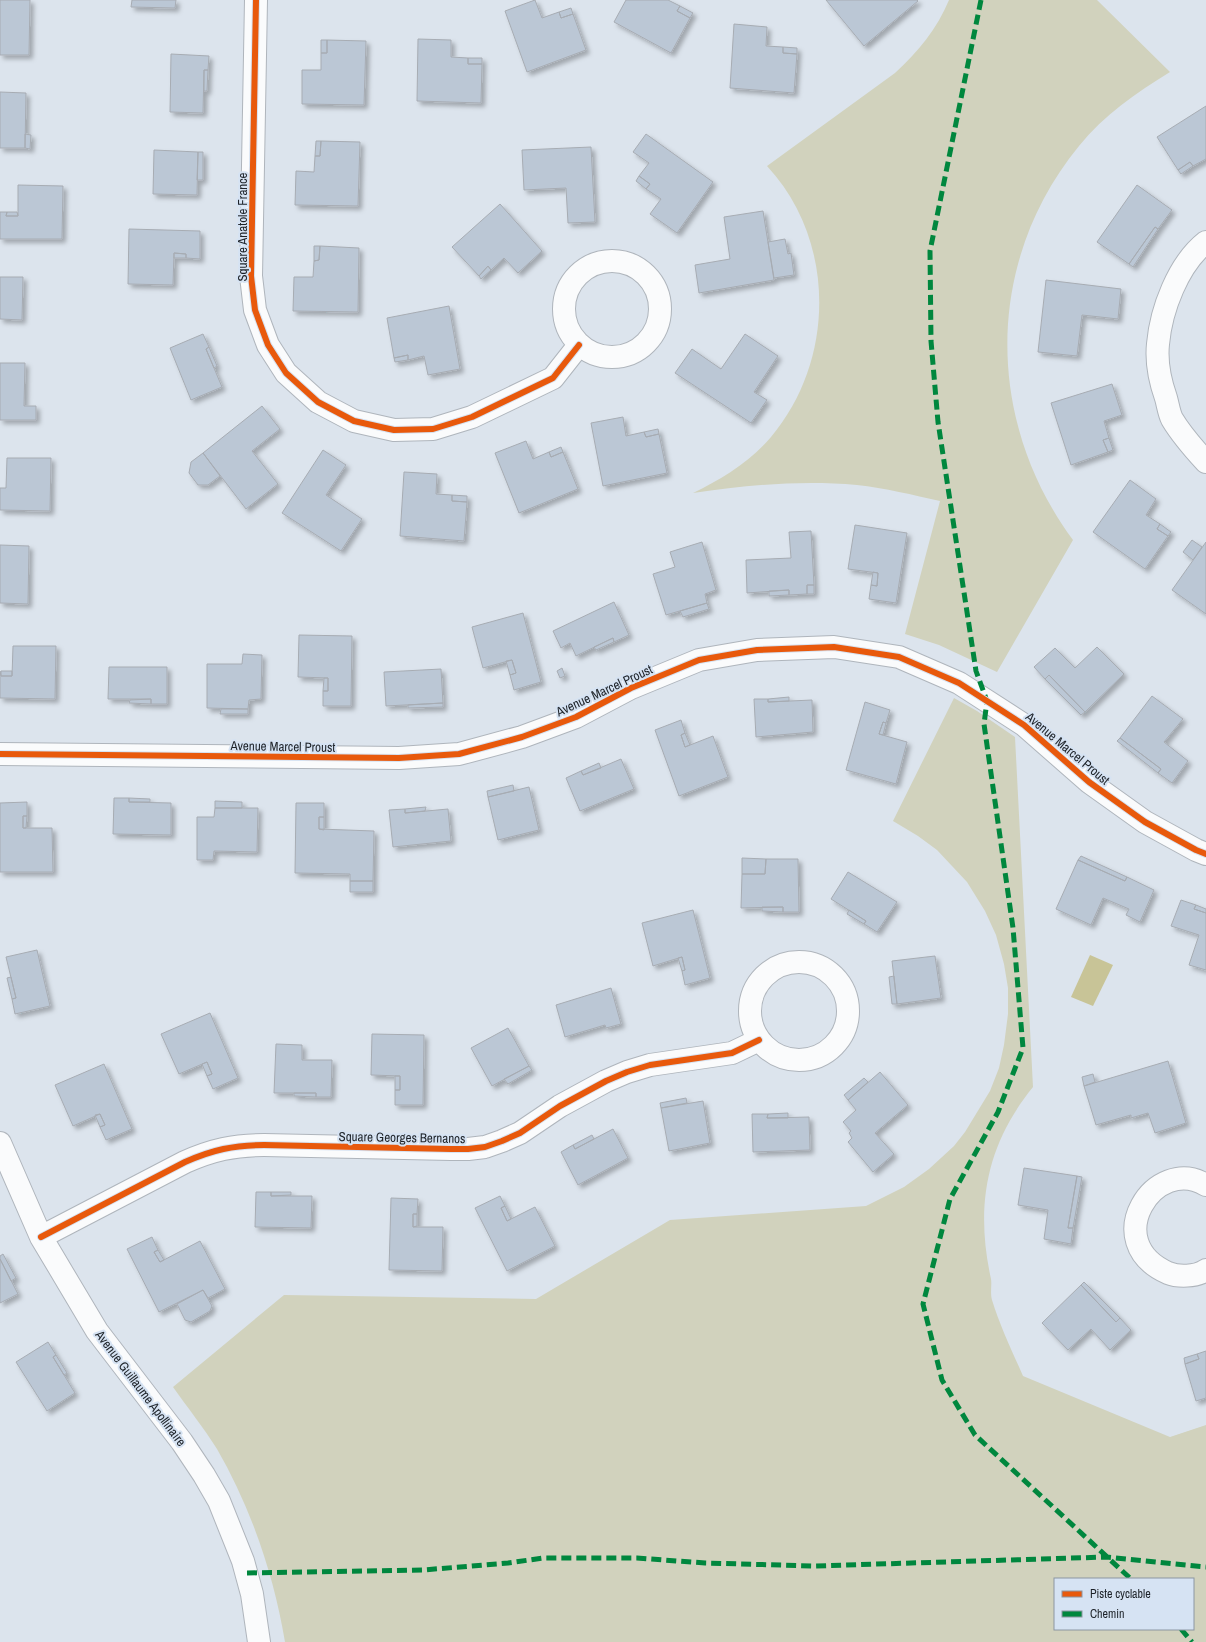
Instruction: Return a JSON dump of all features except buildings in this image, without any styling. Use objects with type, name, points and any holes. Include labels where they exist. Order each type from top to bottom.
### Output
[{"type":"street","name":"Square Anatole France","points":[[256,0],[251,276],[255,310],[268,345],[286,373],[318,402],[354,421],[394,430],[433,429],[472,417],[553,378],[579,345]]},
{"type":"street","points":[[1206,242],[1197,249],[1177,280],[1164,311],[1158,345],[1160,379],[1172,418],[1194,450],[1206,462]]},
{"type":"street","points":[[606,261],[620,261],[633,265],[644,272],[653,283],[659,296],[660,310],[658,323],[652,336],[643,346],[631,353],[617,357],[604,357],[591,353],[579,345],[570,334],[565,322],[563,308],[565,295],[571,282],[580,271],[592,264],[606,261]]},
{"type":"street","name":"Avenue Marcel Proust","points":[[0,754],[399,758],[459,754],[522,737],[576,717],[631,688],[699,660],[757,650],[834,647],[899,657],[959,683],[1024,725],[1090,782],[1146,822],[1206,854]]},
{"type":"street","points":[[794,962],[811,963],[827,970],[838,982],[846,997],[848,1014],[844,1031],[835,1045],[821,1055],[804,1060],[787,1059],[771,1052],[759,1040],[752,1025],[750,1008],[754,991],[763,976],[777,966],[794,962]]},
{"type":"street","name":"Square Georges Bernanos","points":[[41,1237],[185,1162],[212,1151],[244,1145],[451,1149],[484,1147],[520,1133],[560,1106],[606,1081],[627,1072],[650,1066],[732,1053],[759,1040]]},
{"type":"street","name":"Avenue Guillaume Apollinaire","points":[[0,1143],[41,1237],[97,1331],[182,1442],[219,1501],[243,1561],[252,1594],[259,1642]]},
{"type":"street","points":[[1206,1185],[1187,1179],[1172,1180],[1157,1187],[1146,1198],[1138,1211],[1135,1227],[1137,1242],[1144,1257],[1156,1268],[1171,1274],[1187,1276],[1206,1270]]},
{"type":"green space","points":[[949,0],[1097,0],[1170,72],[1121,105],[1099,124],[1079,146],[1048,191],[1026,240],[1012,290],[1007,342],[1011,394],[1023,445],[1044,494],[1073,540],[997,672],[939,645],[905,634],[940,501],[878,488],[857,485],[815,483],[774,484],[693,493],[735,469],[763,446],[792,406],[808,373],[816,337],[819,300],[816,264],[806,229],[790,196],[767,166],[895,73],[926,40],[939,21]]},
{"type":"green space","points":[[954,698],[977,711],[1015,737],[1033,1087],[1017,1109],[1004,1131],[988,1177],[984,1226],[986,1252],[991,1281],[991,1297],[1002,1329],[1023,1376],[1170,1437],[1206,1425],[1206,1642],[285,1642],[275,1592],[251,1518],[217,1449],[173,1387],[284,1295],[536,1299],[670,1220],[866,1206],[904,1187],[929,1169],[954,1146],[965,1132],[990,1091],[999,1068],[1004,1045],[1008,1014],[1008,988],[1004,964],[996,935],[985,911],[967,882],[937,850],[918,836],[893,821]]},
{"type":"shaded area","points":[[1090,955],[1113,965],[1093,1006],[1071,997]]},
{"type":"marked path","points":[[981,0],[930,251],[931,341],[938,422],[976,671],[987,701],[984,724],[1013,928],[1023,1048],[998,1112],[950,1199],[923,1304],[942,1380],[975,1435],[1130,1578]]},
{"type":"marked path","points":[[247,1573],[423,1570],[508,1563],[543,1558],[637,1558],[705,1563],[814,1566],[1107,1557],[1206,1567]]},
{"type":"marked path","points":[[1182,1630],[1192,1642]]},
{"type":"cycle path","points":[[256,0],[251,276],[255,310],[268,345],[286,373],[318,402],[354,421],[394,430],[433,429],[472,417],[553,378],[579,345]]},
{"type":"cycle path","points":[[0,754],[399,758],[459,754],[522,737],[576,717],[631,688],[699,660],[757,650],[834,647],[899,657],[959,683],[1024,725],[1089,782],[1145,822],[1206,854]]},
{"type":"cycle path","points":[[41,1237],[185,1162],[214,1151],[233,1147],[264,1145],[451,1149],[485,1147],[520,1133],[560,1106],[606,1081],[627,1072],[650,1065],[732,1053],[759,1040]]}]
